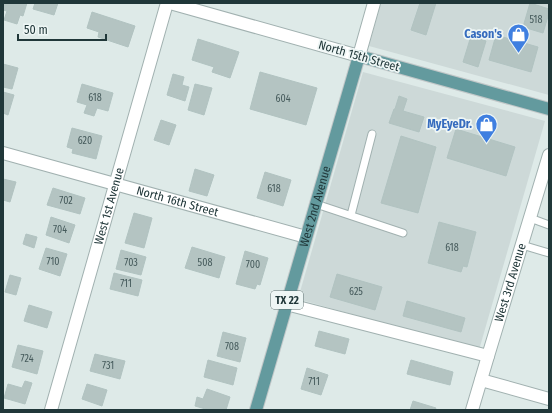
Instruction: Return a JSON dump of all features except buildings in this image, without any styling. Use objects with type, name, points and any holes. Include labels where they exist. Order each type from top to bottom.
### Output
[{"type":"main road","name":"North 15th Street","points":[[359,56],[549,109]]},
{"type":"main road","name":"West 2nd Avenue","points":[[256,410],[359,56]]},
{"type":"street","name":"North 15th Street","points":[[168,3],[359,56]]},
{"type":"street","name":"West 1st Avenue","points":[[51,410],[168,3]]},
{"type":"street","name":"West 2nd Avenue","points":[[359,56],[374,3]]},
{"type":"street","name":"North 16th Street","points":[[3,153],[306,237]]},
{"type":"street","name":"West 3rd Avenue","points":[[472,410],[549,155]]},
{"type":"street","points":[[286,304],[488,356]]},
{"type":"street","points":[[481,380],[549,399]]},
{"type":"lane","points":[[351,215],[372,134]]},
{"type":"lane","points":[[316,204],[403,233]]},
{"type":"lane","points":[[530,218],[549,225]]},
{"type":"lane","points":[[522,245],[549,253]]},
{"type":"shaded area","points":[[381,3],[549,3],[549,95],[369,46]]},
{"type":"shaded area","points":[[363,72],[545,121],[479,350],[298,299]]},
{"type":"place","name":"Cason's","points":[[518,54]]},
{"type":"place","name":"MyEyeDr.","points":[[487,144]]}]
